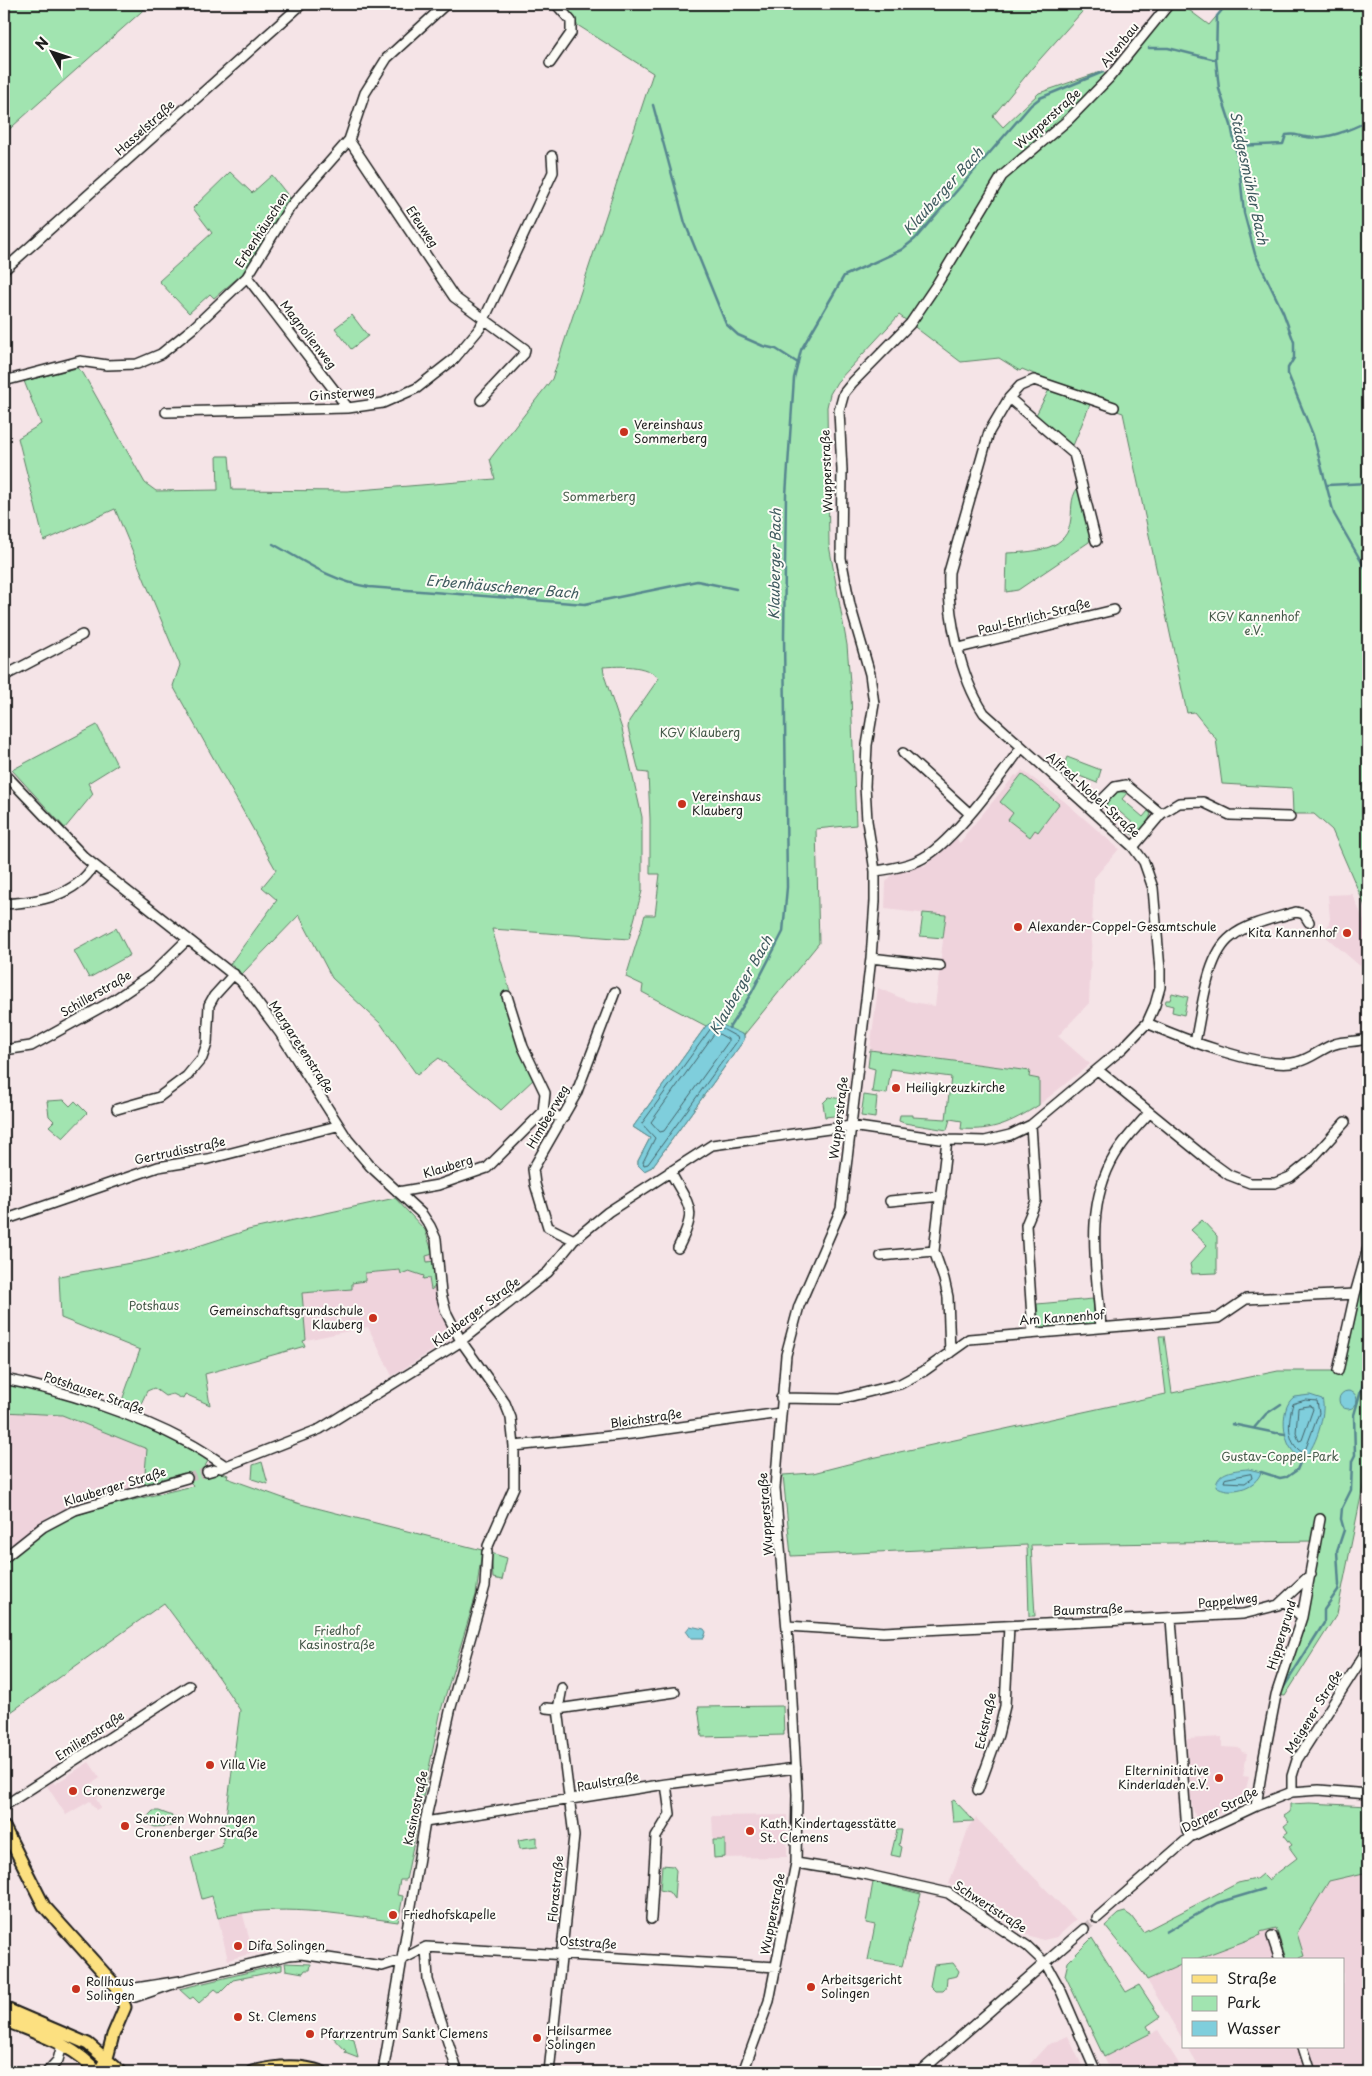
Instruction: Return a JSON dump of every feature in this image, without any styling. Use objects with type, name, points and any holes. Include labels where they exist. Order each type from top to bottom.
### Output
[{"type":"main road","points":[[4,1826],[44,1906],[115,1985],[125,2007],[113,2035],[107,2058],[98,2072],[86,2058],[62,2045],[4,2020]]},
{"type":"main road","points":[[4,2008],[77,2038],[107,2058],[121,2072]]},
{"type":"main road","points":[[107,2058],[109,2072]]},
{"type":"main road","points":[[252,2072],[267,2068],[291,2066],[322,2072]]},
{"type":"street","name":"Hasselstraße","points":[[4,270],[302,4]]},
{"type":"street","name":"Erbenhäuschen","points":[[4,381],[80,361],[120,366],[137,364],[161,354],[193,328],[247,277],[290,207],[349,140],[365,93],[387,58],[446,4]]},
{"type":"street","points":[[550,63],[571,33],[571,21],[556,4]]},
{"type":"street","name":"Altenbau","points":[[1110,78],[1169,4]]},
{"type":"street","name":"Wupperstraße","points":[[743,2072],[764,2021],[796,1863],[796,1768],[790,1665],[775,1488],[781,1398],[786,1355],[799,1306],[841,1209],[871,958],[875,901],[875,871],[865,786],[874,704],[870,674],[850,606],[841,558],[842,470],[838,411],[844,393],[915,316],[937,284],[1002,176],[1068,120],[1110,78]]},
{"type":"street","name":"Efeuweg","points":[[349,140],[450,291],[468,307],[486,318]]},
{"type":"street","name":"Ginsterweg","points":[[166,412],[348,408],[383,403],[400,397],[423,384],[464,349],[486,318],[553,172],[552,156]]},
{"type":"street","name":"Magnolienweg","points":[[247,277],[348,408]]},
{"type":"street","points":[[481,400],[524,354],[525,349],[486,318]]},
{"type":"street","name":"Alfred-Nobel-Straße","points":[[851,1126],[947,1140],[985,1141],[1010,1135],[1031,1125],[1098,1071],[1147,1023],[1159,991],[1152,881],[1141,856],[989,719],[980,707],[973,693],[959,648],[948,594],[949,572],[989,432],[1008,398],[1020,386],[1034,380],[1114,407]]},
{"type":"street","points":[[1008,398],[1074,454],[1096,541]]},
{"type":"street","name":"Paul-Ehrlich-Straße","points":[[959,648],[1114,610]]},
{"type":"street","points":[[4,676],[82,635]]},
{"type":"street","points":[[875,871],[900,866],[924,857],[945,841],[970,813],[1021,748]]},
{"type":"street","points":[[903,753],[970,813]]},
{"type":"street","name":"Margaretenstraße","points":[[4,772],[63,837],[94,865],[238,977],[280,1033],[337,1126],[371,1167],[422,1214],[430,1226],[436,1239],[441,1294],[446,1312],[462,1341]]},
{"type":"street","points":[[1092,810],[1115,786],[1126,785],[1161,814]]},
{"type":"street","points":[[1133,847],[1161,814],[1174,804],[1195,801],[1203,802],[1230,815],[1290,817]]},
{"type":"street","points":[[4,904],[36,902],[54,896],[82,879],[94,865]]},
{"type":"street","points":[[1195,1042],[1212,967],[1216,954],[1225,942],[1241,931],[1296,912],[1304,914],[1309,922]]},
{"type":"street","name":"Schillerstraße","points":[[4,1050],[30,1046],[114,1000],[151,975],[188,939]]},
{"type":"street","points":[[871,958],[940,966]]},
{"type":"street","points":[[117,1109],[158,1097],[187,1076],[202,1058],[207,1044],[209,1005],[214,996],[238,977]]},
{"type":"street","name":"Himbeerweg","points":[[574,1240],[548,1228],[533,1176],[536,1164],[576,1094],[615,992]]},
{"type":"street","points":[[507,996],[523,1047],[545,1093],[543,1112],[563,1118]]},
{"type":"street","points":[[1147,1023],[1195,1042],[1262,1061],[1290,1064],[1307,1059],[1335,1044],[1356,1042],[1368,1038]]},
{"type":"street","points":[[1098,1071],[1224,1172],[1241,1181],[1261,1184],[1283,1180],[1298,1172],[1345,1122]]},
{"type":"street","name":"Klauberg","points":[[398,1192],[438,1185],[487,1168],[543,1112]]},
{"type":"street","points":[[1101,1328],[1095,1248],[1096,1202],[1115,1154],[1149,1113]]},
{"type":"street","points":[[1031,1125],[1036,1201],[1026,1225],[1033,1333]]},
{"type":"street","name":"Gertrudisstraße","points":[[4,1220],[158,1167],[208,1159],[337,1126]]},
{"type":"street","name":"Klauberger Straße","points":[[217,1469],[320,1429],[462,1341],[548,1272],[574,1240],[608,1212],[712,1145],[851,1126]]},
{"type":"street","points":[[947,1140],[934,1251],[948,1297],[950,1354]]},
{"type":"street","points":[[670,1171],[686,1197],[692,1215],[678,1248]]},
{"type":"street","points":[[890,1201],[941,1196]]},
{"type":"street","points":[[1338,1371],[1355,1294],[1368,1248]]},
{"type":"street","points":[[881,1256],[934,1251]]},
{"type":"street","name":"Am Kannenhof","points":[[781,1398],[840,1399],[868,1394],[900,1384],[924,1371],[969,1339],[1218,1318],[1246,1299],[1355,1294]]},
{"type":"street","name":"Kasinostraße","points":[[382,2072],[425,1822],[451,1707],[485,1586],[487,1549],[514,1487],[514,1446],[511,1418],[505,1404],[462,1341]]},
{"type":"street","name":"Potshauser Straße","points":[[4,1379],[37,1386],[130,1417],[187,1442],[217,1469]]},
{"type":"street","name":"Bleichstraße","points":[[514,1446],[632,1434],[780,1413]]},
{"type":"street","name":"Klauberger Straße","points":[[4,1558],[43,1527],[75,1510],[187,1478]]},
{"type":"street","name":"Hippergrund","points":[[1256,1806],[1276,1695],[1302,1617],[1320,1519]]},
{"type":"street","name":"Pappelweg","points":[[1171,1619],[1258,1612],[1284,1600],[1311,1574]]},
{"type":"street","points":[[1284,1600],[1302,1617]]},
{"type":"street","points":[[1171,1619],[1180,1752],[1187,1831],[1190,1837]]},
{"type":"street","name":"Baumstraße","points":[[787,1626],[883,1632],[1171,1619]]},
{"type":"street","name":"Eckstraße","points":[[978,1790],[998,1735],[1005,1706],[1009,1626]]},
{"type":"street","name":"Meigener Straße","points":[[1292,1792],[1292,1776],[1297,1760],[1368,1649]]},
{"type":"street","name":"Emilienstraße","points":[[4,1806],[189,1686]]},
{"type":"street","name":"Florastraße","points":[[549,2072],[574,1836],[558,1709],[562,1688]]},
{"type":"street","points":[[546,1708],[558,1709],[675,1692]]},
{"type":"street","name":"Paulstraße","points":[[425,1822],[570,1801],[666,1784],[796,1768]]},
{"type":"street","points":[[650,1920],[656,1836],[670,1812],[666,1784]]},
{"type":"street","name":"Dorper Straße","points":[[1097,1918],[1190,1837],[1256,1806],[1292,1792],[1319,1790],[1368,1794]]},
{"type":"street","name":"Schwertstraße","points":[[796,1863],[864,1874],[948,1893],[1027,1946],[1046,1964],[1061,1991],[1096,2072]]},
{"type":"street","points":[[920,2072],[1084,1929]]},
{"type":"street","points":[[1272,1936],[1279,1958]]},
{"type":"street","points":[[115,1985],[136,1988],[180,1981],[289,1955],[301,1954],[382,1966],[401,1960],[426,1947],[428,1980],[456,2066]]},
{"type":"street","name":"Oststraße","points":[[426,1947],[776,1967]]},
{"type":"street","points":[[47,2072],[58,2060],[62,2045]]},
{"type":"street","points":[[1304,2048],[1311,2072]]},
{"type":"shaded area","name":"Alexander-Coppel-Gesamtschule","points":[[1022,770],[1064,801],[1119,849],[1094,878],[1089,1003],[1058,1036],[1090,1064],[1039,1105],[1039,1079],[1029,1077],[1030,1071],[870,1050],[878,988],[908,1001],[935,1006],[946,916],[885,909],[886,882],[892,875],[922,865],[924,867],[957,838],[959,843],[964,839],[965,835],[1015,775],[1017,776]]},
{"type":"shaded area","name":"Kita Kannenhof","points":[[1352,894],[1368,929],[1368,957],[1360,966],[1325,936],[1330,919],[1328,895]]},
{"type":"shaded area","name":"Gemeinschaftsgrundschule Klauberg","points":[[433,1254],[440,1313],[452,1338],[392,1376],[368,1327],[306,1340],[302,1293],[352,1289],[352,1283],[365,1273],[400,1270],[419,1273],[427,1262],[426,1256]]},
{"type":"shaded area","points":[[4,1412],[62,1415],[147,1449],[144,1484],[74,1505],[49,1516],[4,1551]]},
{"type":"shaded area","name":"Elterninitiative Kinderladen e.V.","points":[[1222,1737],[1222,1747],[1240,1748],[1242,1752],[1247,1753],[1243,1776],[1249,1777],[1246,1789],[1250,1797],[1204,1819],[1196,1819],[1191,1802],[1187,1739]]},
{"type":"shaded area","name":"Cronenzwerge","points":[[89,1762],[100,1778],[91,1784],[99,1796],[96,1799],[101,1807],[96,1810],[90,1801],[66,1815],[47,1786],[53,1782],[55,1784]]},
{"type":"shaded area","name":"Kath. Kindertagesstätte St. Clemens","points":[[787,1815],[787,1857],[714,1858],[712,1816]]},
{"type":"shaded area","points":[[976,1818],[1076,1920],[1057,1937],[1043,1940],[1028,1935],[949,1884],[969,1826]]},
{"type":"shaded area","points":[[1368,1872],[1368,2048],[1364,2049],[1368,2072],[1202,2072],[1188,2048],[1344,2048],[1344,1958],[1299,1958],[1304,1956],[1296,1933],[1329,1881]]},
{"type":"shaded area","points":[[242,1911],[253,1953],[228,1960],[218,1918]]},
{"type":"shaded area","points":[[1277,1928],[1286,1958],[1199,1958],[1261,1935],[1260,1932]]},
{"type":"shaded area","points":[[1182,1964],[1182,2038],[1147,1980]]},
{"type":"shaded area","points":[[1158,2030],[1184,2072],[1111,2072],[1104,2057]]},
{"type":"shaded area","points":[[1068,2036],[1085,2072],[1017,2072],[1029,2065],[1047,2045]]},
{"type":"green space","points":[[4,4],[150,4],[4,134]]},
{"type":"green space","points":[[556,4],[1089,4],[1033,67],[993,116],[1003,127],[1039,93],[1103,71],[1109,78],[1169,4],[1181,4],[1209,25],[1227,4],[1368,4],[1368,913],[1332,830],[1314,814],[1293,814],[1292,788],[1222,784],[1216,739],[1194,712],[1187,713],[1123,413],[1091,402],[1072,448],[1036,415],[1053,382],[1022,369],[1020,371],[999,358],[961,362],[899,315],[837,382],[830,394],[827,407],[829,545],[847,645],[856,825],[816,829],[819,943],[744,1035],[744,1040],[652,1167],[644,1171],[638,1165],[638,1161],[650,1138],[633,1127],[706,1026],[642,992],[643,985],[626,977],[645,915],[655,915],[660,874],[650,874],[648,773],[639,772],[628,728],[629,721],[659,678],[647,670],[632,667],[603,667],[622,729],[642,817],[642,891],[629,939],[492,929],[535,1078],[501,1110],[439,1058],[417,1075],[381,1024],[332,978],[299,915],[242,974],[230,964],[277,900],[262,887],[276,870],[173,686],[180,665],[115,509],[44,541],[18,438],[41,424],[24,381],[77,368],[83,373],[145,483],[156,491],[218,490],[217,456],[229,456],[232,490],[347,491],[495,479],[490,459],[552,379],[653,73],[571,21]]},
{"type":"green space","points":[[230,172],[252,193],[272,175],[290,198],[247,270],[214,298],[210,294],[189,313],[159,281],[212,233],[193,208]]},
{"type":"green space","points":[[352,315],[368,336],[351,349],[335,328]]},
{"type":"green space","points":[[1078,487],[1091,536],[1089,542],[1018,590],[1006,592],[1007,553],[1044,549],[1061,540],[1067,533],[1070,524],[1072,501]]},
{"type":"green space","points":[[97,725],[117,765],[88,783],[93,794],[65,828],[12,770]]},
{"type":"green space","points":[[1067,757],[1101,770],[1097,783],[1062,769]]},
{"type":"green space","points":[[1022,774],[1059,804],[1038,832],[1035,830],[1030,837],[1008,820],[1013,813],[1000,802]]},
{"type":"green space","points":[[1118,791],[1127,793],[1122,799],[1143,817],[1148,811],[1151,814],[1144,827],[1132,835],[1129,832],[1135,825],[1114,807],[1109,813],[1106,805]]},
{"type":"green space","points":[[923,913],[946,915],[943,938],[920,936]]},
{"type":"green space","points":[[116,928],[130,955],[89,978],[74,951]]},
{"type":"green space","points":[[1172,993],[1188,997],[1184,1015],[1172,1012],[1173,1006],[1165,1004],[1166,1000],[1170,1000]]},
{"type":"green space","points":[[870,1050],[1030,1071],[1029,1077],[1039,1079],[1039,1105],[1019,1117],[1000,1125],[982,1129],[961,1129],[962,1121],[950,1119],[947,1130],[904,1123],[899,1121],[900,1115],[946,1119],[951,1077],[891,1069],[887,1094],[872,1092],[875,1069],[868,1067]]},
{"type":"green space","points":[[864,1095],[877,1097],[875,1118],[861,1116]]},
{"type":"green space","points":[[829,1097],[842,1099],[842,1109],[834,1116],[825,1117],[823,1103]]},
{"type":"green space","points":[[64,1100],[70,1106],[75,1101],[87,1113],[63,1138],[49,1126],[54,1121],[49,1116],[47,1101]]},
{"type":"green space","name":"Potshaus","points":[[395,1198],[425,1230],[433,1254],[426,1256],[427,1262],[434,1261],[436,1286],[431,1290],[429,1278],[423,1279],[424,1276],[409,1271],[401,1274],[400,1270],[365,1273],[365,1281],[352,1283],[352,1289],[302,1293],[306,1340],[303,1341],[305,1346],[205,1374],[210,1405],[185,1394],[183,1399],[173,1394],[165,1396],[154,1388],[147,1391],[136,1414],[120,1406],[140,1350],[61,1318],[59,1276],[147,1260],[186,1250],[248,1230]]},
{"type":"green space","points":[[1202,1220],[1217,1236],[1217,1273],[1192,1274],[1190,1264],[1207,1245],[1191,1230]]},
{"type":"green space","name":"Gustav-Coppel-Park","points":[[1368,1248],[1368,1462],[1337,1614],[1285,1696],[1276,1695],[1302,1617],[1313,1541],[1031,1545],[1035,1616],[1029,1616],[1027,1545],[791,1556],[783,1475],[813,1473],[872,1458],[1166,1394],[1159,1336],[1164,1336],[1172,1393],[1278,1371],[1338,1371]]},
{"type":"green space","points":[[1093,1299],[1095,1323],[1039,1327],[1037,1304]]},
{"type":"green space","name":"Friedhof Kasinostraße","points":[[4,1384],[54,1395],[137,1424],[187,1448],[208,1461],[205,1466],[228,1475],[227,1478],[297,1503],[482,1550],[476,1595],[441,1710],[406,1880],[400,1880],[397,1895],[403,1896],[398,1922],[330,1913],[286,1910],[240,1913],[218,1918],[212,1896],[202,1899],[191,1857],[222,1847],[240,1710],[205,1658],[164,1603],[4,1717],[4,1563],[61,1520],[103,1507],[193,1486],[184,1473],[144,1484],[147,1449],[62,1415],[4,1412]]},
{"type":"green space","points":[[262,1462],[268,1484],[252,1479],[253,1465]]},
{"type":"green space","points":[[491,1553],[507,1558],[502,1580],[493,1578]]},
{"type":"green space","points":[[783,1706],[784,1735],[702,1737],[698,1707]]},
{"type":"green space","points":[[954,1800],[974,1821],[953,1822],[951,1802]]},
{"type":"green space","points":[[1290,1804],[1368,1806],[1368,1872],[1329,1881],[1297,1933],[1304,1956],[1286,1958],[1276,1928],[1260,1932],[1261,1935],[1199,1958],[1182,1958],[1182,1964],[1147,1980],[1105,1926],[1118,1914],[1125,1912],[1131,1916],[1143,1932],[1238,1883],[1256,1879],[1262,1874],[1268,1880],[1297,1858],[1289,1847],[1292,1845],[1284,1835],[1288,1832],[1284,1826],[1289,1822],[1284,1816],[1290,1812]]},
{"type":"green space","points":[[153,1811],[159,1811],[175,1817],[171,1826],[155,1827],[146,1823],[148,1816]]},
{"type":"green space","points":[[897,1830],[902,1830],[899,1845],[902,1847],[900,1857],[891,1855]]},
{"type":"green space","points":[[537,1837],[537,1847],[520,1849],[518,1840]]},
{"type":"green space","points":[[713,1840],[725,1840],[725,1857],[714,1858]]},
{"type":"green space","points":[[662,1865],[673,1866],[676,1870],[674,1899],[669,1892],[660,1890]]},
{"type":"green space","points":[[873,1882],[921,1894],[902,1966],[868,1960],[875,1925],[866,1923]]},
{"type":"green space","points":[[1092,1938],[1126,1992],[1139,1985],[1160,2017],[1147,2026],[1151,2033],[1104,2057],[1065,1975],[1068,1962]]},
{"type":"green space","points":[[285,1963],[311,1964],[310,1970],[305,1970],[303,1973],[286,1970]]},
{"type":"green space","points":[[953,1963],[959,1971],[957,1976],[947,1978],[946,1988],[943,1991],[935,1991],[930,1986],[934,1965]]},
{"type":"green space","points":[[282,1964],[282,1970],[233,1980],[220,1993],[215,1989],[199,2003],[193,1997],[190,1999],[179,1989]]},
{"type":"green space","points":[[336,2032],[354,2039],[358,2058],[345,2053],[346,2051],[332,2036]]},
{"type":"water","points":[[714,1021],[744,1035],[744,1040],[652,1167],[644,1171],[638,1165],[638,1161],[650,1138],[633,1127],[706,1026]]},
{"type":"water","points":[[1348,1391],[1356,1396],[1357,1400],[1352,1408],[1348,1409],[1340,1404],[1339,1400],[1344,1392]]},
{"type":"water","points":[[1310,1395],[1322,1399],[1323,1413],[1315,1440],[1307,1455],[1302,1458],[1295,1454],[1286,1439],[1284,1419],[1289,1402],[1294,1397]]},
{"type":"water","points":[[1248,1469],[1261,1472],[1254,1483],[1235,1490],[1221,1489],[1216,1486],[1217,1481],[1224,1474]]},
{"type":"water","points":[[690,1626],[704,1629],[706,1632],[704,1638],[691,1638],[686,1631]]},
{"type":"waterway","name":"Städgesmühler Bach","points":[[1227,4],[1217,16],[1216,60],[1219,89],[1231,125],[1239,165],[1244,213],[1255,254],[1283,312],[1294,342],[1294,358],[1288,368],[1288,374],[1313,435],[1334,514],[1368,573]]},
{"type":"waterway","points":[[1149,48],[1168,48],[1216,60]]},
{"type":"waterway","name":"Klauberger Bach","points":[[729,1028],[752,992],[783,932],[787,887],[784,636],[786,495],[794,378],[801,350],[844,276],[901,250],[915,239],[1031,105],[1040,98],[1103,72]]},
{"type":"waterway","points":[[653,105],[685,223],[726,324],[738,335],[763,346],[776,349],[798,363]]},
{"type":"waterway","points":[[1235,146],[1283,144],[1286,135],[1289,134],[1314,138],[1330,136],[1368,121]]},
{"type":"waterway","points":[[1327,485],[1368,483]]},
{"type":"waterway","name":"Erbenhäuschener Bach","points":[[273,544],[331,576],[369,587],[585,604],[697,581],[736,589]]},
{"type":"waterway","name":"Städgesmühler Bach","points":[[1282,1690],[1324,1623],[1324,1610],[1338,1590],[1337,1551],[1344,1530],[1341,1519],[1342,1508],[1351,1490],[1352,1461],[1355,1455],[1354,1415],[1368,1366]]},
{"type":"waterway","points":[[1254,1428],[1266,1414],[1281,1404]]},
{"type":"waterway","points":[[1232,1424],[1276,1433]]},
{"type":"waterway","points":[[1278,1433],[1285,1434]]},
{"type":"waterway","points":[[1287,1477],[1297,1470],[1302,1458]]},
{"type":"waterway","points":[[1261,1472],[1280,1478],[1285,1477]]},
{"type":"waterway","name":"Städgesmühler Bach","points":[[1166,1932],[1217,1903],[1264,1889]]},
{"type":"tunnel","points":[[187,1478],[207,1472]]},
{"type":"tunnel","points":[[1084,1929],[1097,1918]]},
{"type":"place","name":"Vereinshaus Sommerberg","points":[[624,432]]},
{"type":"place","name":"Vereinshaus Klauberg","points":[[682,804]]},
{"type":"place","name":"Alexander-Coppel-Gesamtschule","points":[[1018,927]]},
{"type":"place","name":"Kita Kannenhof","points":[[1347,933]]},
{"type":"place","name":"Heiligkreuzkirche","points":[[896,1088]]},
{"type":"place","name":"Gemeinschaftsgrundschule Klauberg","points":[[373,1318]]},
{"type":"place","name":"Villa Vie","points":[[210,1765]]},
{"type":"place","name":"Elterninitiative Kinderladen e.V.","points":[[1219,1778]]},
{"type":"place","name":"Cronenzwerge","points":[[73,1791]]},
{"type":"place","name":"Senioren Wohnungen Cronenberger Straße","points":[[125,1826]]},
{"type":"place","name":"Kath. Kindertagesstätte St. Clemens","points":[[750,1831]]},
{"type":"place","name":"Friedhofskapelle","points":[[393,1915]]},
{"type":"place","name":"Difa Solingen","points":[[238,1946]]},
{"type":"place","name":"Arbeitsgericht Solingen","points":[[811,1987]]},
{"type":"place","name":"Rollhaus Solingen","points":[[76,1989]]},
{"type":"place","name":"St. Clemens","points":[[238,2017]]},
{"type":"place","name":"Pfarrzentrum Sankt Clemens","points":[[310,2034]]},
{"type":"place","name":"Heilsarmee Solingen","points":[[537,2038]]},
{"type":"park label","name":"Sommerberg","points":[[599,497]]},
{"type":"park label","name":"KGV Kannenhof e.V.","points":[[1254,624]]},
{"type":"park label","name":"KGV Klauberg","points":[[700,733]]}]
